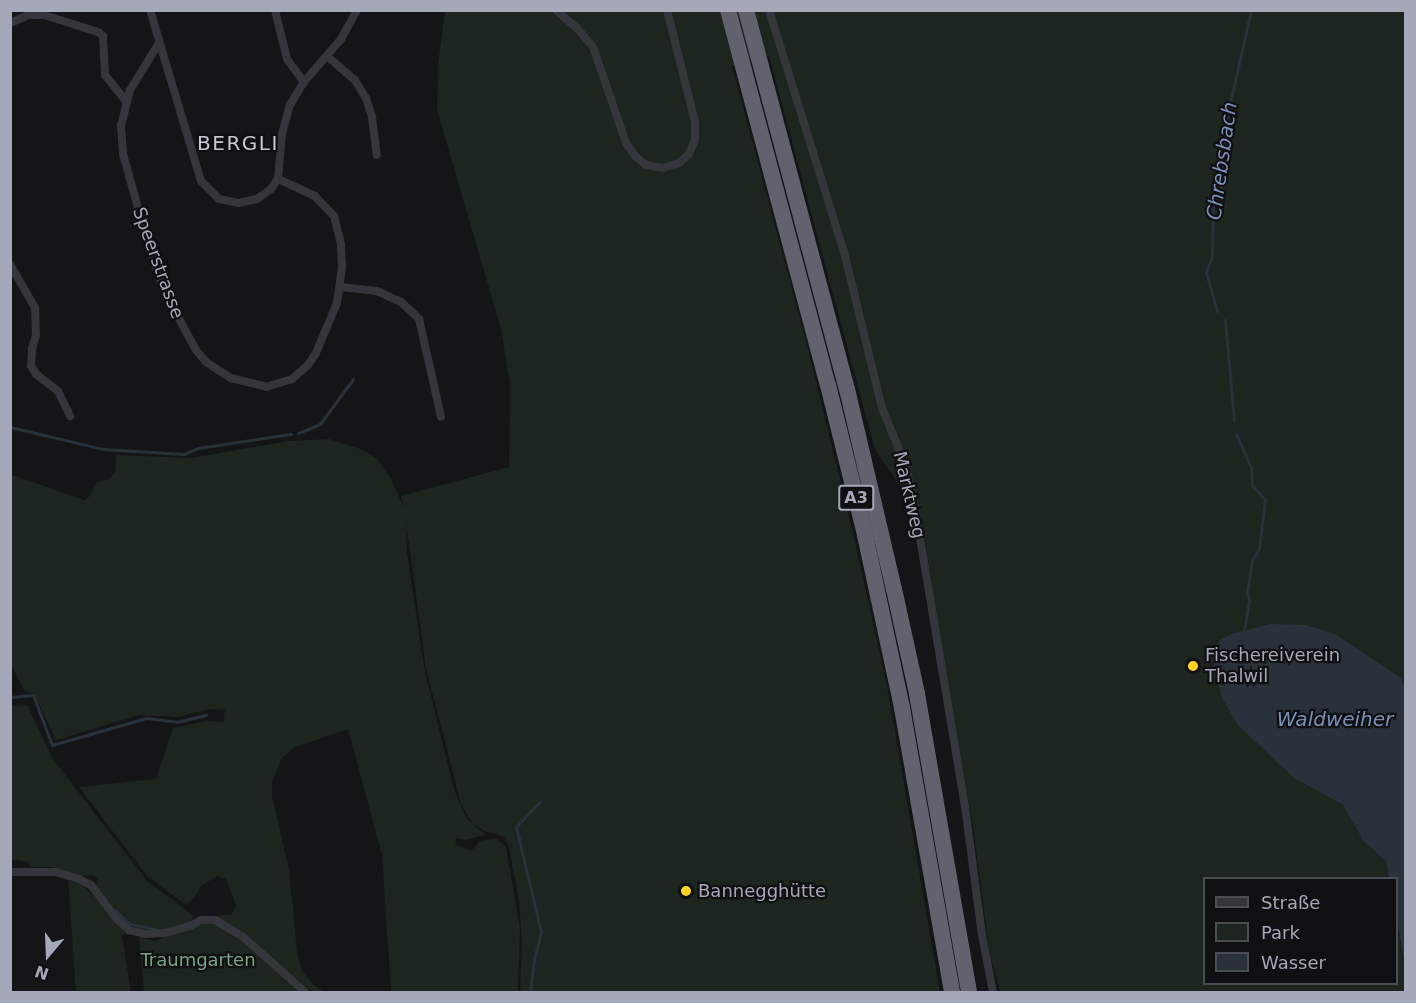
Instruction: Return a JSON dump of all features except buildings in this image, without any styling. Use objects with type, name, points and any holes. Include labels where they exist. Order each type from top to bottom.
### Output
[{"type":"highway","name":"A3","points":[[728,10],[822,361],[865,536],[902,708],[952,993]]},
{"type":"highway","name":"A3","points":[[746,10],[836,346],[889,567],[917,694],[969,993]]},
{"type":"street","points":[[150,10],[201,182],[209,191],[229,202],[249,202],[264,194],[278,178],[285,117],[304,82],[341,39],[357,10]]},
{"type":"street","points":[[275,10],[287,60],[296,75],[304,82]]},
{"type":"street","points":[[556,10],[577,28],[592,47],[626,143],[646,165],[663,168],[679,163],[689,154],[695,140],[694,122],[667,10]]},
{"type":"street","name":"Marktweg","points":[[769,10],[844,252],[882,408],[900,451],[911,489],[965,806],[982,935],[993,993]]},
{"type":"street","points":[[10,23],[29,15],[44,15],[98,32],[103,36],[105,75],[125,100]]},
{"type":"street","name":"Speerstrasse","points":[[159,43],[125,100],[121,138],[145,234],[165,293],[196,350],[206,362],[231,378],[256,386],[276,385],[292,379],[308,365],[322,342],[337,303],[340,286],[341,244],[334,216],[315,196],[278,178]]},
{"type":"street","points":[[327,56],[355,80],[366,98],[372,117],[377,155]]},
{"type":"street","points":[[10,264],[35,309],[36,335],[32,349],[32,366],[58,391],[70,416]]},
{"type":"street","points":[[340,286],[377,291],[401,302],[419,319],[441,417]]},
{"type":"street","points":[[10,872],[56,873],[79,879],[91,885],[116,918],[129,930],[144,934],[165,933],[201,920],[215,920],[242,936],[305,993]]},
{"type":"green space","points":[[445,11],[1405,11],[1405,692],[1401,678],[1335,634],[1294,778],[1343,805],[1364,842],[1386,861],[1389,877],[1203,877],[1203,985],[1398,985],[1398,925],[1405,969],[1405,992],[1000,992],[989,950],[972,819],[945,675],[922,518],[875,450],[769,56],[732,66],[809,352],[854,537],[888,691],[940,992],[520,992],[522,944],[519,900],[509,848],[504,837],[484,831],[472,823],[461,804],[426,669],[406,522],[407,552],[424,667],[447,761],[455,792],[467,819],[486,835],[465,840],[457,838],[455,844],[471,851],[480,841],[496,838],[506,847],[520,929],[518,992],[391,992],[382,855],[348,729],[295,747],[282,758],[272,781],[272,796],[289,869],[297,952],[302,971],[316,987],[325,992],[313,992],[216,916],[232,914],[236,906],[226,879],[217,876],[201,886],[194,898],[186,905],[147,876],[79,787],[156,779],[173,728],[207,721],[224,722],[225,710],[209,709],[178,717],[139,715],[56,740],[34,694],[24,690],[11,665],[10,474],[84,500],[90,496],[97,482],[107,480],[115,473],[116,455],[191,458],[289,441],[329,439],[358,448],[376,458],[391,479],[404,508],[401,496],[509,467],[510,385],[501,329],[437,110],[438,65]]},
{"type":"green space","points":[[27,705],[53,759],[147,881],[194,916],[190,925],[158,931],[138,929],[120,917],[96,885],[98,880],[94,875],[83,876],[51,867],[32,867],[28,862],[11,859],[11,706]]},
{"type":"green space","points":[[68,881],[82,884],[128,931],[122,936],[131,992],[74,992],[76,991]]},
{"type":"green space","name":"Traumgarten","points":[[201,923],[216,924],[229,930],[302,992],[144,992],[139,938],[155,941]]},
{"type":"water","name":"Waldweiher","points":[[1270,624],[1306,625],[1335,634],[1401,678],[1406,692],[1405,969],[1398,925],[1398,877],[1389,877],[1386,861],[1364,842],[1343,805],[1294,778],[1238,725],[1222,698],[1213,668],[1215,653],[1220,640],[1232,634]]},
{"type":"waterway","name":"Chrebsbach","points":[[1217,311],[1206,272],[1212,256],[1213,204],[1221,188],[1224,159],[1221,143],[1251,10]]},
{"type":"waterway","name":"Chrebsbach","points":[[1225,320],[1234,421]]},
{"type":"waterway","points":[[298,433],[320,424],[353,379]]},
{"type":"waterway","points":[[10,427],[103,449],[184,454],[198,448],[291,434]]},
{"type":"waterway","name":"Chrebsbach","points":[[1236,434],[1251,467],[1252,485],[1265,500],[1259,549],[1252,560],[1244,633]]},
{"type":"waterway","points":[[10,697],[33,695],[52,745],[146,718],[177,722],[206,715]]},
{"type":"waterway","points":[[530,992],[534,959],[541,932],[516,827],[540,801]]},
{"type":"waterway","points":[[115,910],[130,924],[156,929]]},
{"type":"place","name":"Fischereiverein Thalwil","points":[[1193,666]]},
{"type":"place","name":"Bannegghütte","points":[[686,891]]},
{"type":"district","name":"BERGLI","points":[[238,143]]}]
